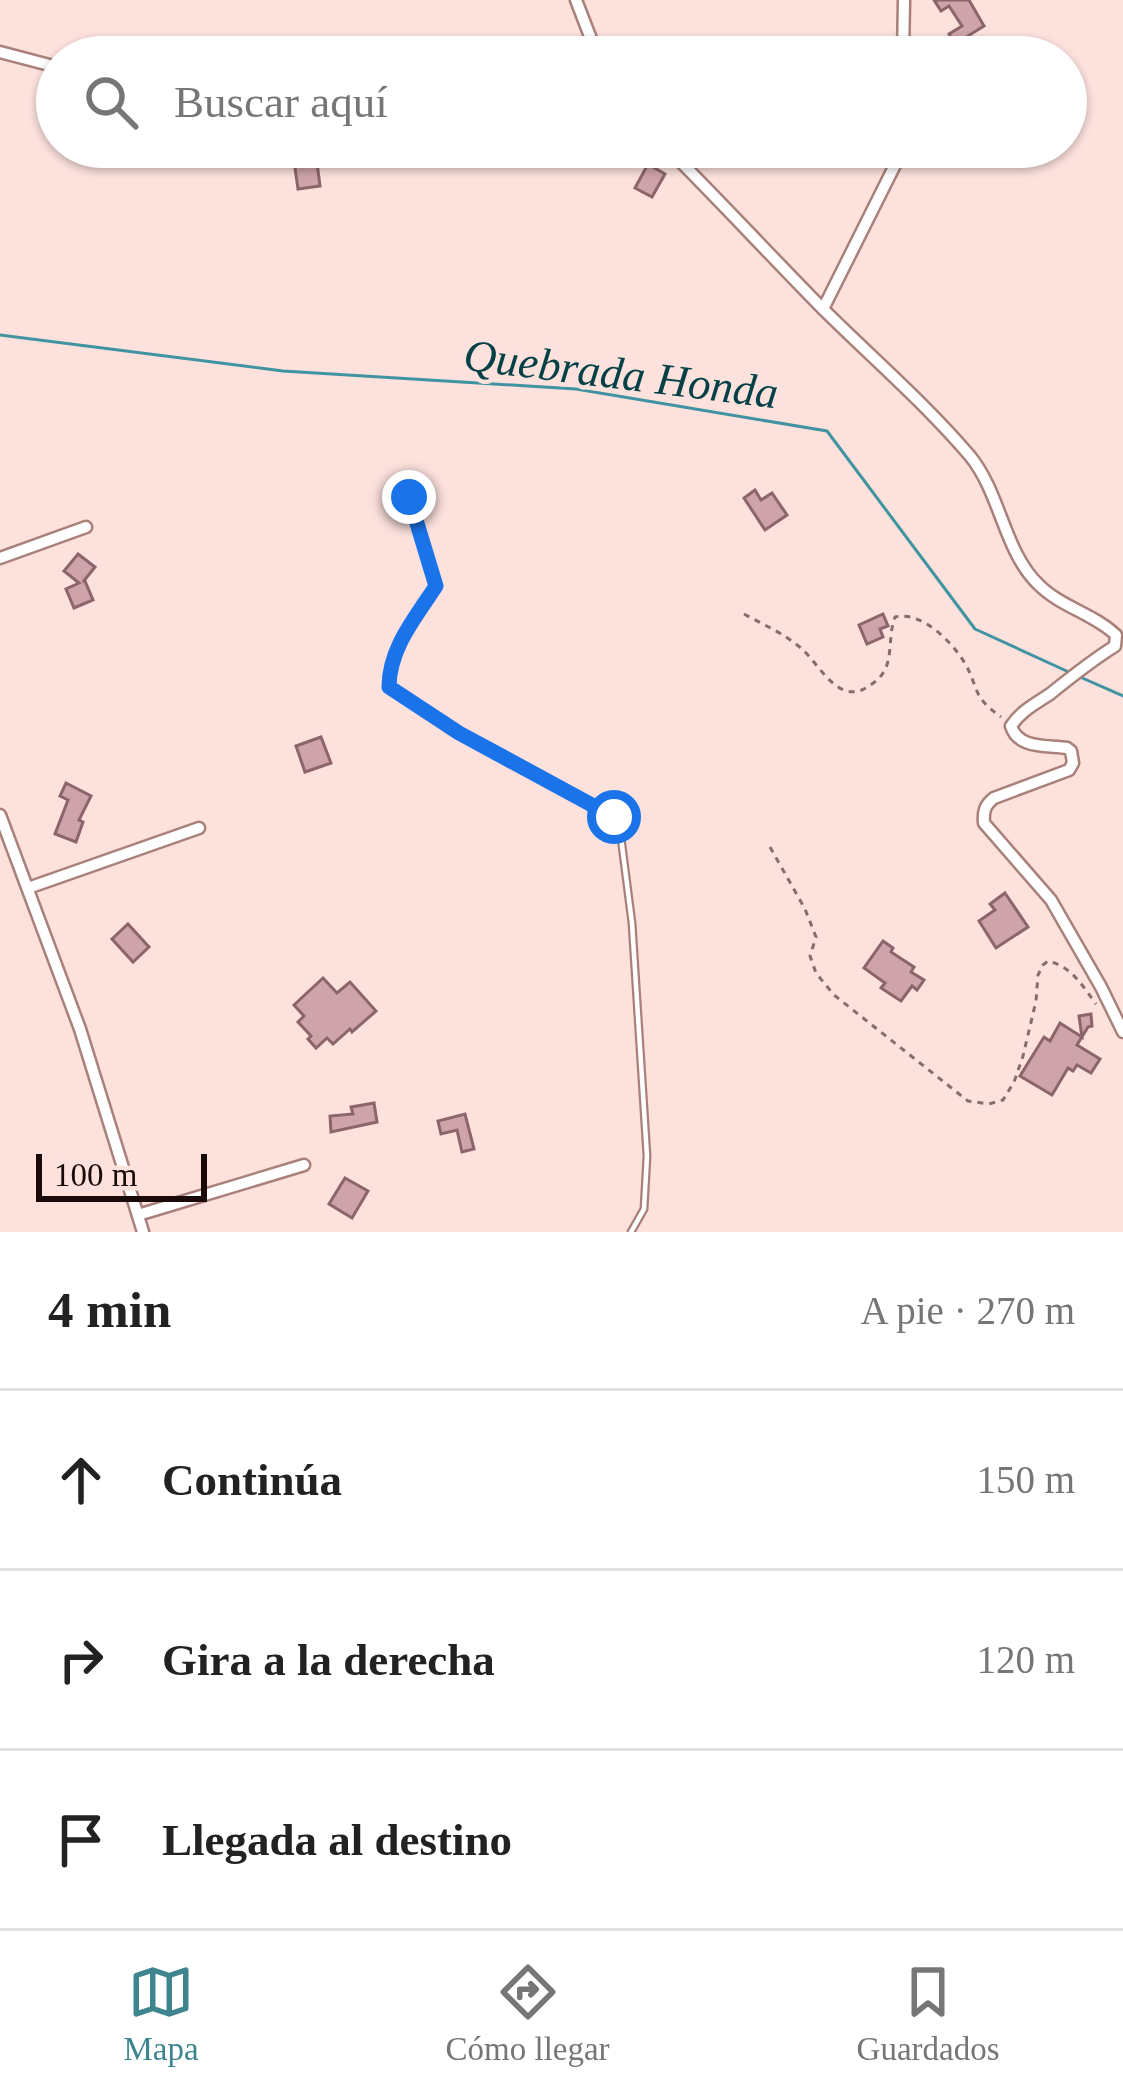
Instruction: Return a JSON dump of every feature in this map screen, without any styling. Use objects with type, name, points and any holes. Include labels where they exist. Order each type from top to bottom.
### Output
[{"type":"street","points":[[576,0],[590,36]]},
{"type":"street","points":[[903,36],[904,0]]},
{"type":"street","points":[[0,52],[36,61]]},
{"type":"street","points":[[686,168],[972,459],[987,480],[1021,562],[1041,588],[1116,635]]},
{"type":"street","points":[[823,309],[894,168]]},
{"type":"street","points":[[0,558],[86,527]]},
{"type":"street","points":[[1123,622],[1115,646],[1018,715],[1011,726],[1022,742],[1067,748],[1073,755],[1069,770],[994,797],[986,805],[984,823],[1051,900],[1123,1032]]},
{"type":"street","points":[[0,814],[80,1029],[143,1232]]},
{"type":"street","points":[[28,889],[199,828]]},
{"type":"street","points":[[138,1215],[304,1165]]},
{"type":"lane","points":[[409,497],[436,586],[405,630],[389,687],[459,733],[614,817],[620,830],[632,923],[647,1156],[644,1209],[631,1232]]},
{"type":"path","points":[[744,614],[806,652],[844,692],[860,692],[886,670],[890,629],[896,617],[921,620],[956,652],[982,701],[1011,726]]},
{"type":"path","points":[[770,847],[806,909],[816,937],[810,956],[816,973],[834,995],[968,1101],[1003,1100],[1014,1082],[1043,965],[1063,965],[1095,1004]]},
{"type":"building","points":[[934,0],[969,0],[984,26],[968,36],[950,36],[962,26],[949,6],[941,11]]},
{"type":"building","points":[[295,168],[318,168],[320,186],[298,189]]},
{"type":"building","points":[[646,168],[665,174],[652,197],[635,188]]},
{"type":"building","points":[[755,490],[761,500],[772,493],[787,515],[765,530],[744,498]]},
{"type":"building","points":[[78,554],[95,567],[83,582],[93,600],[74,608],[66,589],[79,583],[64,571]]},
{"type":"building","points":[[883,614],[888,626],[880,629],[883,637],[867,644],[859,625]]},
{"type":"building","points":[[321,737],[331,763],[305,772],[296,746]]},
{"type":"building","points":[[66,783],[91,796],[79,820],[83,822],[76,842],[55,834],[68,800],[60,796]]},
{"type":"building","points":[[1005,893],[1028,927],[996,948],[979,921],[995,910],[990,904]]},
{"type":"building","points":[[128,924],[149,947],[133,962],[112,939]]},
{"type":"building","points":[[883,941],[924,980],[917,990],[912,986],[901,1001],[881,988],[885,983],[864,968]]},
{"type":"building","points":[[323,978],[337,993],[350,982],[376,1011],[333,1044],[327,1038],[316,1048],[298,1022],[304,1016],[294,1005]]},
{"type":"building","points":[[1091,1014],[1092,1026],[1082,1037],[1079,1016]]},
{"type":"building","points":[[1060,1023],[1082,1037],[1077,1045],[1100,1059],[1091,1073],[1077,1065],[1073,1071],[1068,1068],[1052,1095],[1020,1076],[1044,1037],[1050,1041]]},
{"type":"building","points":[[374,1103],[377,1122],[331,1132],[330,1116],[353,1114],[351,1107]]},
{"type":"building","points":[[465,1114],[474,1149],[462,1152],[457,1130],[441,1134],[438,1121]]},
{"type":"building","points":[[345,1178],[368,1191],[352,1218],[329,1204]]},
{"type":"waterway","name":"Quebrada Honda","points":[[0,335],[283,371],[576,389],[827,431],[975,629],[1071,673]]},
{"type":"waterway","name":"Quebrada Honda","points":[[1080,677],[1123,696]]},
{"type":"route","points":[[409,497],[436,586],[405,630],[389,687],[459,733],[614,817]]}]
